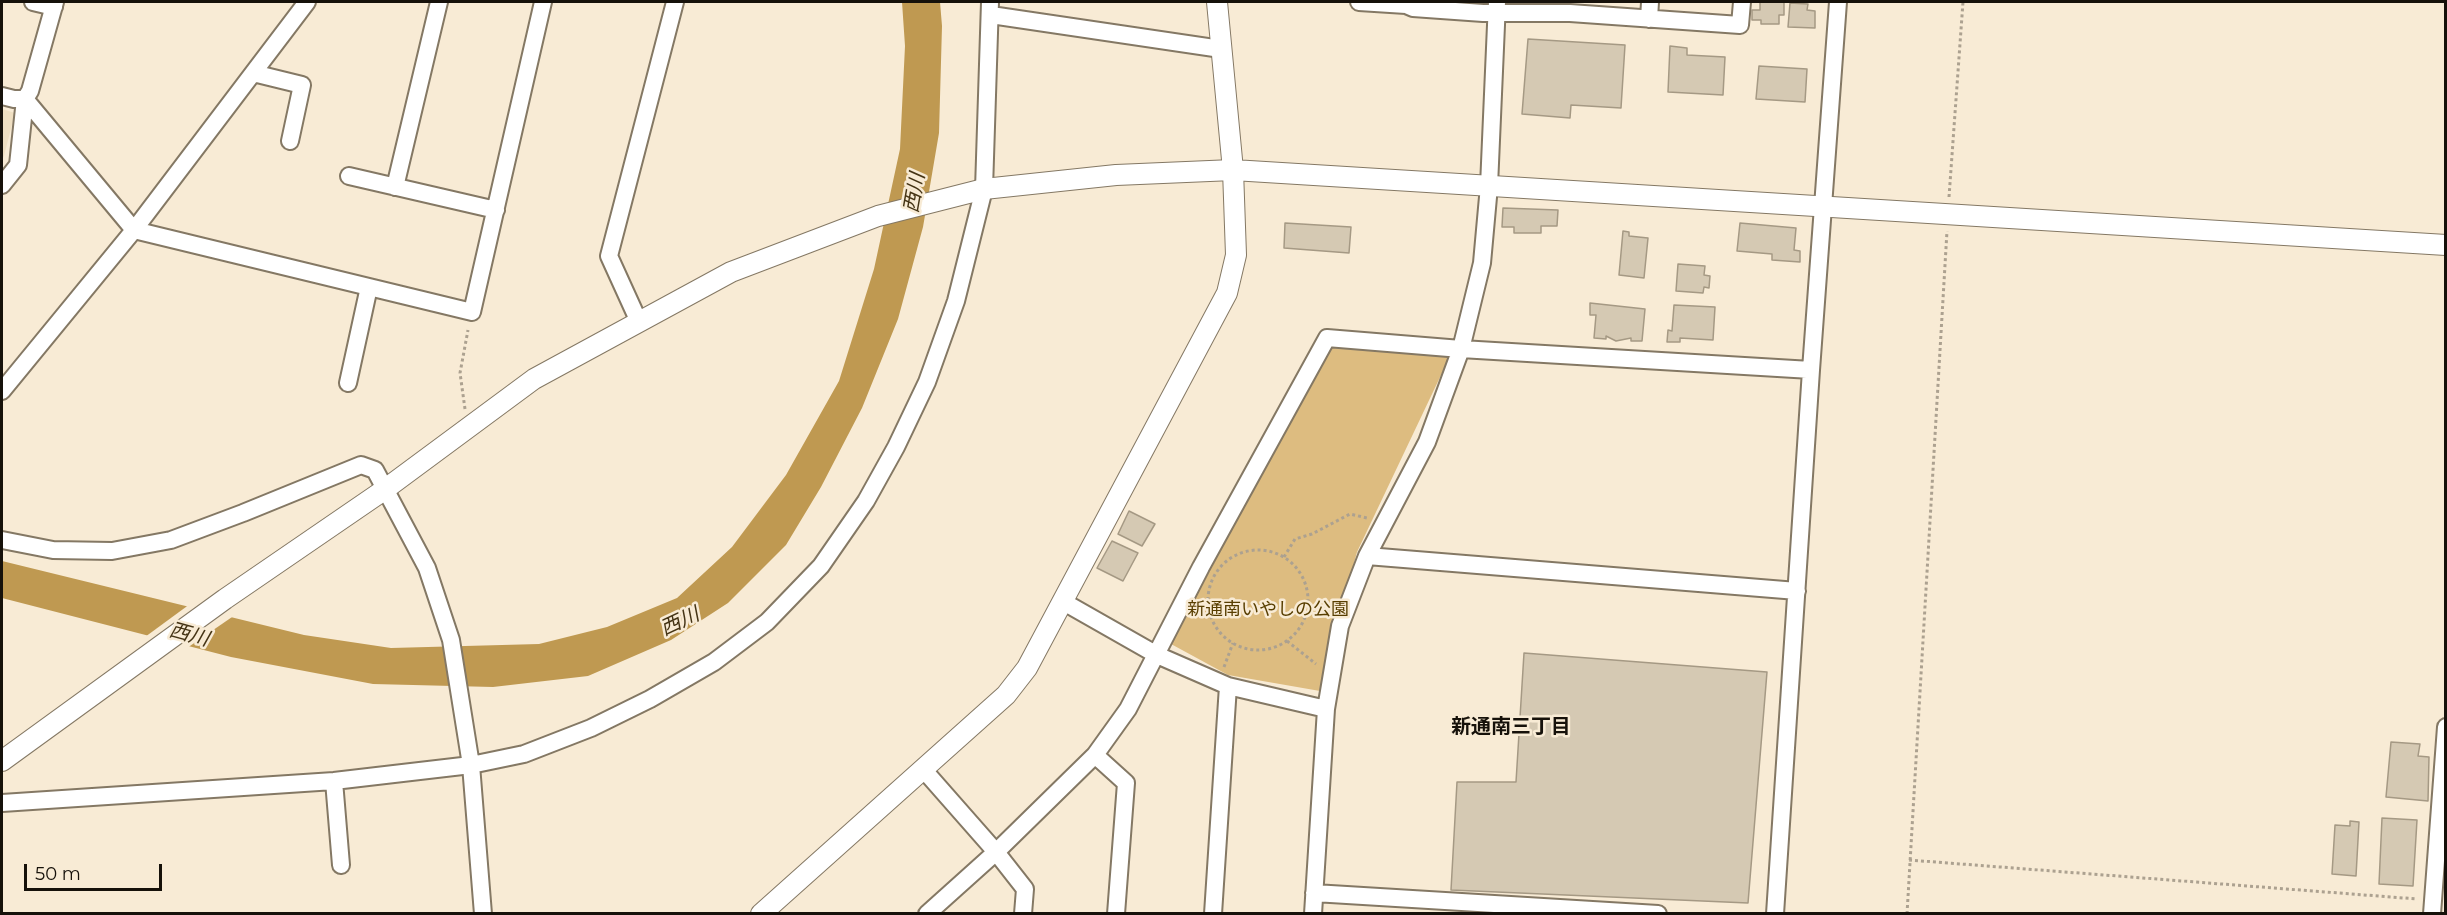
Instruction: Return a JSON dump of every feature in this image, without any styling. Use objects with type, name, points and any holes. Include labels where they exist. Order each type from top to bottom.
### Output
[{"type":"street","points":[[2,185],[18,165],[25,99],[30,91],[54,4],[33,2]]},
{"type":"street","points":[[2,391],[134,230],[307,2]]},
{"type":"street","points":[[395,187],[440,2]]},
{"type":"street","points":[[25,99],[134,230],[472,312],[543,2]]},
{"type":"street","points":[[639,322],[609,256],[675,2]]},
{"type":"street","points":[[761,914],[1006,695],[1027,668],[1227,293],[1236,255],[1233,170],[1217,2]]},
{"type":"street","points":[[1359,2],[1483,13],[1497,6],[1570,7],[1649,19],[1740,25],[1742,2]]},
{"type":"street","points":[[1649,19],[1650,2]]},
{"type":"street","points":[[1775,914],[1838,2]]},
{"type":"street","points":[[1313,914],[1326,709],[1340,626],[1367,556],[1427,442],[1461,349],[1482,263],[1489,186],[1497,6]]},
{"type":"street","points":[[2,803],[334,781],[471,765],[524,754],[591,728],[650,699],[714,662],[767,622],[821,566],[866,501],[896,447],[927,382],[956,301],[984,189],[991,8],[1221,49]]},
{"type":"street","points":[[253,73],[302,85],[290,141]]},
{"type":"street","points":[[2,96],[25,99]]},
{"type":"street","points":[[2,761],[225,599],[384,490],[534,379],[731,272],[878,216],[984,189],[1116,175],[1233,170],[2445,245]]},
{"type":"street","points":[[350,176],[496,210]]},
{"type":"street","points":[[348,383],[369,287]]},
{"type":"street","points":[[927,914],[996,852],[1095,755],[1128,709],[1201,567],[1327,338],[1461,349],[1811,370]]},
{"type":"street","points":[[2,540],[53,550],[112,551],[171,540],[361,465],[375,470],[427,568],[451,640],[471,765],[483,914]]},
{"type":"street","points":[[1367,556],[1797,591]]},
{"type":"street","points":[[1062,601],[1157,655],[1225,679],[1326,709]]},
{"type":"street","points":[[1213,914],[1225,679]]},
{"type":"street","points":[[2433,907],[2445,727]]},
{"type":"street","points":[[1095,755],[1126,783],[1116,914]]},
{"type":"street","points":[[923,769],[996,852],[1024,889],[1023,914]]},
{"type":"street","points":[[334,781],[341,865]]},
{"type":"street","points":[[1314,894],[1658,914]]},
{"type":"path","points":[[1907,914],[1948,214],[1963,2]]},
{"type":"path","points":[[467,429],[460,373],[472,312]]},
{"type":"path","points":[[1284,557],[1295,539],[1312,534],[1350,514],[1372,519]]},
{"type":"path","points":[[1266,550],[1284,557],[1300,572],[1307,592],[1306,614],[1295,633],[1287,641],[1266,649],[1255,650],[1233,644],[1217,628],[1209,607],[1208,596],[1215,574],[1228,560],[1246,552],[1266,550]]},
{"type":"path","points":[[1287,641],[1318,665]]},
{"type":"path","points":[[1225,679],[1233,644]]},
{"type":"path","points":[[1909,860],[2433,907]]},
{"type":"shaded area","points":[[2,109],[15,113],[2,160]]},
{"type":"green space","name":"新通南いやしの公園","points":[[1330,344],[1451,354],[1357,552],[1320,691],[1228,675],[1171,644]]},
{"type":"water","name":"西川","points":[[902,2],[940,2],[942,26],[939,133],[923,227],[898,319],[862,408],[821,487],[786,545],[728,603],[671,640],[588,676],[493,687],[373,684],[231,657],[2,598],[2,561],[304,635],[391,648],[539,644],[607,627],[677,598],[732,547],[786,475],[839,381],[874,269],[900,149],[905,46]]},
{"type":"pier","points":[[190,604],[235,615],[187,648],[145,637]]},
{"type":"building","points":[[1760,2],[1784,2],[1784,15],[1779,15],[1779,24],[1761,24],[1761,20],[1752,20],[1752,10],[1760,10]]},
{"type":"building","points":[[1790,3],[1808,4],[1807,10],[1815,11],[1815,28],[1788,27]]},
{"type":"building","points":[[1528,39],[1625,45],[1621,108],[1571,105],[1570,118],[1522,114]]},
{"type":"building","points":[[1670,46],[1687,48],[1687,55],[1725,57],[1723,95],[1668,92]]},
{"type":"building","points":[[1759,66],[1807,69],[1805,102],[1756,99]]},
{"type":"building","points":[[1503,208],[1558,210],[1557,226],[1541,226],[1541,233],[1514,233],[1514,227],[1502,227]]},
{"type":"building","points":[[1285,223],[1351,227],[1349,253],[1284,248]]},
{"type":"building","points":[[1740,223],[1796,228],[1794,250],[1800,251],[1800,262],[1772,260],[1772,254],[1737,251]]},
{"type":"building","points":[[1623,231],[1629,232],[1629,236],[1648,238],[1644,278],[1619,275]]},
{"type":"building","points":[[1678,264],[1705,266],[1704,275],[1710,276],[1709,288],[1704,287],[1703,293],[1676,291]]},
{"type":"building","points":[[1590,303],[1645,309],[1642,341],[1631,341],[1631,338],[1616,341],[1606,336],[1606,339],[1594,338],[1596,315],[1590,315]]},
{"type":"building","points":[[1674,305],[1715,307],[1713,340],[1680,338],[1680,342],[1667,342],[1668,330],[1672,331]]},
{"type":"building","points":[[1129,511],[1155,524],[1142,546],[1118,534]]},
{"type":"building","points":[[1112,541],[1138,553],[1123,581],[1097,568]]},
{"type":"building","points":[[1524,653],[1767,672],[1748,903],[1451,890],[1457,782],[1516,782]]},
{"type":"building","points":[[2391,742],[2420,744],[2418,756],[2429,757],[2428,801],[2386,797]]},
{"type":"building","points":[[2382,818],[2417,820],[2413,886],[2379,884]]},
{"type":"building","points":[[2350,821],[2359,822],[2356,876],[2332,874],[2335,825],[2350,826]]},
{"type":"district","name":"新通南三丁目","points":[[1511,727]]}]
